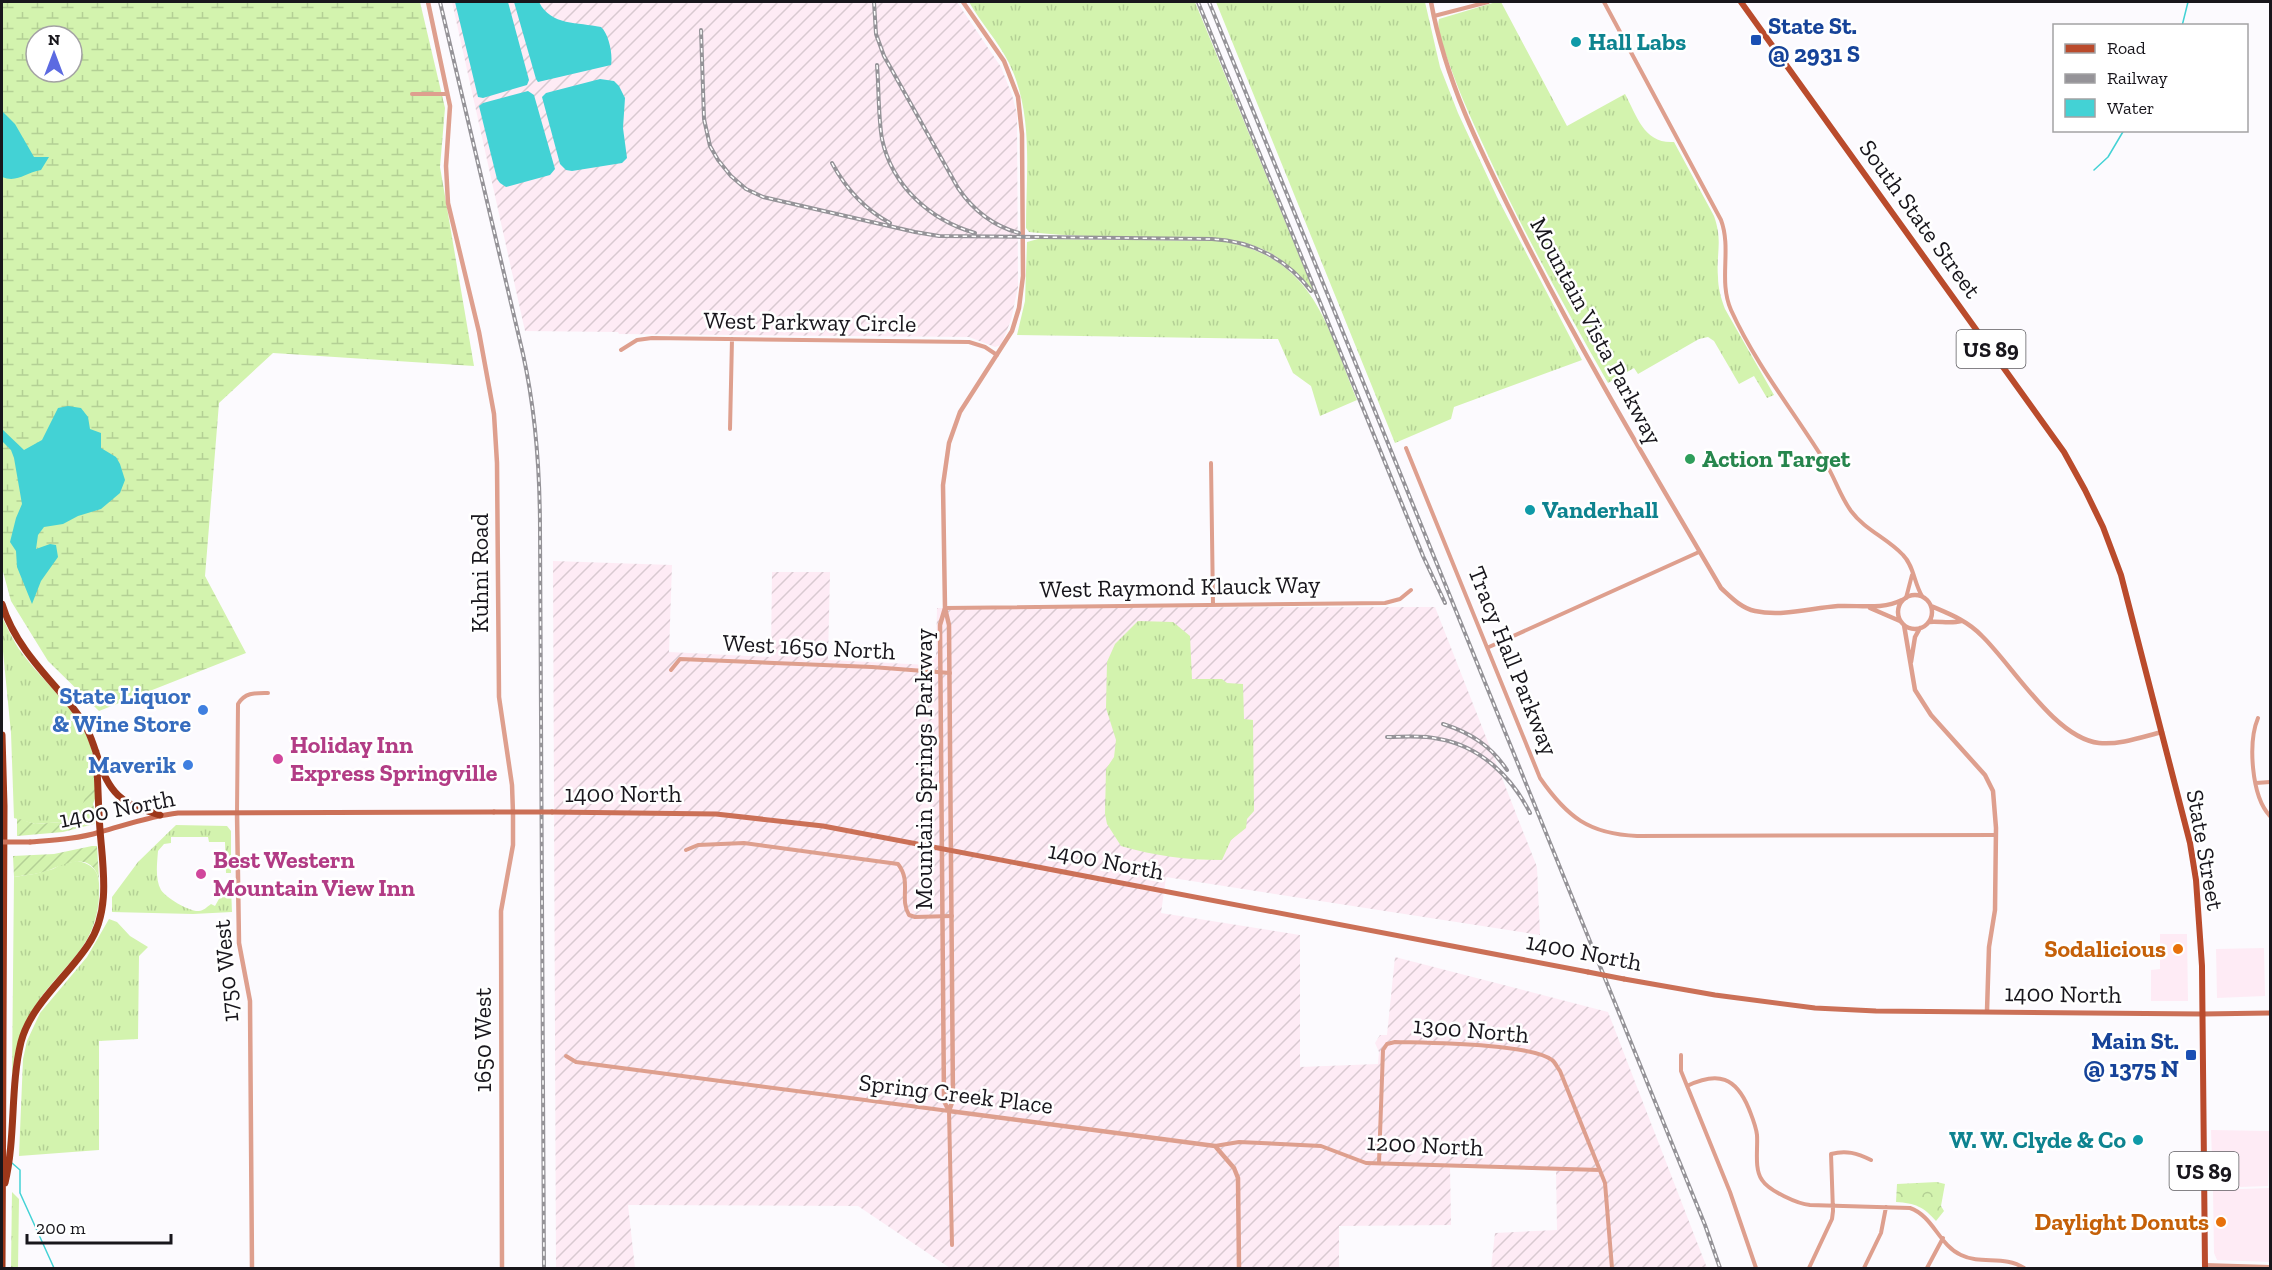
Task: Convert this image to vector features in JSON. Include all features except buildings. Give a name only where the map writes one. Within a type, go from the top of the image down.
[{"type":"highway","points":[[2,604],[7,619],[29,656],[79,714],[90,734],[108,782],[115,793],[128,802],[160,815]]},
{"type":"highway","points":[[2,735],[4,806],[2,1269]]},
{"type":"highway","points":[[2,1197],[11,1160],[18,1059],[22,1041],[36,1010],[89,944],[98,929],[103,903],[104,879],[96,752]]},
{"type":"main road","name":"South State Street","points":[[1741,2],[2064,453],[2103,527],[2121,575],[2152,694]]},
{"type":"main road","name":"State Street","points":[[2152,694],[2186,824],[2196,880],[2200,920],[2202,1014]]},
{"type":"main road","name":"1400 North","points":[[2,842],[68,839],[160,815],[237,812],[666,812],[757,817],[823,826],[942,848],[1715,996],[1815,1008],[1876,1011],[2271,1013]]},
{"type":"main road","name":"US 89","points":[[2202,1014],[2205,1267]]},
{"type":"street","name":"Kuhni Road","points":[[428,2],[448,94],[450,114],[446,166],[448,203],[479,332],[494,414],[497,463],[499,697],[512,785],[513,813]]},
{"type":"street","points":[[945,608],[943,485],[947,451],[960,412],[1008,337],[1019,308],[1023,276],[1021,117],[1018,97],[1007,68],[995,47],[963,2]]},
{"type":"street","name":"Mountain Vista Parkway","points":[[1431,2],[1440,49],[1459,104],[1533,257],[1622,420],[1721,588],[1737,602],[1753,611],[1772,613],[1841,606],[1870,608],[1895,604],[1904,599]]},
{"type":"street","points":[[1434,16],[1488,2]]},
{"type":"street","points":[[1604,2],[1722,220],[1726,238],[1725,292],[1732,312],[1779,395],[1825,462],[1852,512],[1862,523],[1903,555],[1922,596],[1931,606],[1968,623],[1982,635],[2050,714],[2076,736],[2097,743],[2115,743],[2162,732]]},
{"type":"street","points":[[412,94],[448,94]]},
{"type":"street","points":[[730,429],[732,339]]},
{"type":"street","name":"West Parkway Circle","points":[[621,350],[637,340],[969,342],[985,347],[997,355]]},
{"type":"street","name":"Tracy Hall Parkway","points":[[1407,448],[1540,778],[1556,801],[1589,826],[1611,834],[1637,836],[1996,835]]},
{"type":"street","points":[[1211,462],[1213,605]]},
{"type":"street","points":[[1489,647],[1699,552]]},
{"type":"street","points":[[1912,574],[1898,611],[1903,623],[1915,690],[1928,711],[1985,775],[1995,801],[1995,910],[1988,962],[1987,1011]]},
{"type":"street","name":"West Raymond Klauck Way","points":[[945,608],[1385,603],[1400,599],[1411,590]]},
{"type":"street","points":[[1904,599],[1912,595],[1922,596]]},
{"type":"street","points":[[1929,622],[1932,617],[1931,606]]},
{"type":"street","name":"Mountain Springs Parkway","points":[[945,608],[940,625],[942,916],[944,1101],[949,1111]]},
{"type":"street","name":"Mountain Springs Parkway","points":[[945,608],[949,621],[950,673],[953,1100],[949,1111],[952,1245]]},
{"type":"street","name":"Mountain Vista Parkway","points":[[1870,608],[1903,623]]},
{"type":"street","points":[[1911,662],[1915,637],[1920,628],[1929,622],[1961,621]]},
{"type":"street","points":[[1903,623],[1915,629],[1920,628]]},
{"type":"street","name":"West 1650 North","points":[[671,670],[680,659],[853,666],[950,673]]},
{"type":"street","name":"1750 West","points":[[252,1269],[250,1001],[239,944],[238,704],[241,699],[252,693],[268,693]]},
{"type":"street","points":[[2258,718],[2253,730],[2253,766],[2262,807],[2270,816]]},
{"type":"street","points":[[2256,783],[2271,782]]},
{"type":"street","name":"1650 West","points":[[502,1269],[501,911],[513,845],[513,813]]},
{"type":"street","points":[[686,850],[698,845],[744,843],[898,864],[905,873],[905,908],[909,915],[952,916]]},
{"type":"street","name":"1300 North","points":[[1379,1163],[1383,1050],[1387,1044],[1395,1042],[1483,1046],[1515,1050],[1551,1059],[1560,1071],[1600,1170]]},
{"type":"street","points":[[1681,1054],[1681,1071],[1730,1192],[1756,1269]]},
{"type":"street","name":"Spring Creek Place","points":[[566,1056],[576,1062],[1215,1146]]},
{"type":"street","points":[[1687,1086],[1705,1080],[1727,1080],[1733,1083],[1743,1095],[1754,1123],[1758,1170],[1762,1182],[1795,1202],[1810,1205],[1910,1208],[1920,1213],[1960,1255],[1975,1259],[2014,1261],[2024,1269]]},
{"type":"street","name":"1200 North","points":[[1215,1146],[1239,1142],[1321,1146],[1366,1163],[1600,1170]]},
{"type":"street","points":[[1215,1146],[1231,1164],[1238,1178],[1239,1269]]},
{"type":"street","points":[[1809,1269],[1832,1219],[1831,1154],[1856,1153],[1871,1160]]},
{"type":"street","points":[[1600,1170],[1605,1183],[1612,1269]]},
{"type":"street","points":[[1864,1269],[1881,1233],[1886,1207]]},
{"type":"street","points":[[1927,1269],[1942,1238]]},
{"type":"street","points":[[2205,1267],[2271,1267]]},
{"type":"shaded area","points":[[452,2],[957,2],[1001,67],[1017,114],[1018,287],[1011,320],[1001,345],[995,347],[969,337],[525,331]]},
{"type":"shaded area","points":[[553,561],[672,565],[669,652],[771,657],[772,572],[830,572],[828,660],[929,665],[936,656],[937,608],[1435,607],[1537,867],[1540,935],[1166,877],[1161,913],[1300,935],[1300,1067],[1378,1064],[1379,1052],[1375,1043],[1380,1035],[1387,1035],[1395,957],[1608,1012],[1707,1268],[1491,1268],[1495,1233],[1557,1230],[1556,1169],[1450,1166],[1451,1225],[1339,1226],[1339,1268],[950,1268],[858,1206],[628,1205],[635,1268],[556,1268]]},
{"type":"shaded area","points":[[2160,934],[2187,934],[2188,1001],[2151,1001],[2151,970],[2160,969]]},
{"type":"shaded area","points":[[2264,948],[2265,996],[2217,998],[2216,949]]},
{"type":"shaded area","points":[[2211,1130],[2270,1131],[2268,1186],[2213,1188]]},
{"type":"shaded area","points":[[2270,1188],[2270,1262],[2217,1260],[2214,1253],[2213,1190]]},
{"type":"green space","points":[[2,2],[420,2],[445,108],[440,167],[474,366],[273,353],[219,403],[205,576],[246,653],[99,711],[48,661],[11,601],[2,568]]},
{"type":"green space","points":[[969,2],[1195,2],[1314,292],[1277,257],[1263,249],[1232,240],[1029,232],[1026,228],[1027,144],[1017,82],[1000,47]]},
{"type":"green space","points":[[1216,2],[1425,2],[1440,67],[1458,113],[1497,197],[1582,360],[1454,407],[1451,419],[1395,443]]},
{"type":"green space","points":[[1501,2],[1567,126],[1625,94],[1648,133],[1655,138],[1674,142],[1717,225],[1719,285],[1725,309],[1774,395],[1767,398],[1754,376],[1739,384],[1714,341],[1708,337],[1699,339],[1638,374],[1634,368],[1608,383],[1505,192],[1464,102],[1441,41],[1439,19]]},
{"type":"green space","points":[[1038,239],[1221,241],[1252,249],[1277,262],[1297,278],[1312,298],[1336,345],[1357,400],[1320,416],[1311,386],[1293,373],[1278,339],[1017,335],[1025,301],[1027,242]]},
{"type":"green space","points":[[2,617],[21,652],[71,710],[89,740],[94,774],[76,821],[35,824],[14,818],[11,733],[2,641]]},
{"type":"green space","points":[[1138,621],[1173,622],[1190,636],[1192,679],[1222,679],[1227,683],[1243,684],[1244,719],[1253,720],[1254,811],[1247,819],[1246,828],[1231,840],[1222,860],[1171,857],[1121,846],[1107,824],[1105,814],[1106,769],[1114,757],[1116,740],[1106,708],[1107,662],[1115,644]]},
{"type":"green space","points":[[94,775],[96,796],[93,804],[97,819],[94,824],[63,832],[17,836],[17,818],[35,824],[76,821]]},
{"type":"green space","points":[[176,825],[227,826],[231,831],[231,873],[226,873],[225,842],[209,842],[208,837],[171,837],[171,843],[164,844],[158,851],[157,876],[161,890],[178,904],[199,911],[211,904],[215,906],[225,888],[231,887],[232,912],[193,914],[112,912],[112,897],[138,862]]},
{"type":"green space","points":[[97,846],[99,879],[91,865],[79,862],[14,877],[13,856],[54,854]]},
{"type":"green space","points":[[77,861],[93,868],[99,879],[98,907],[93,926],[86,942],[41,998],[26,1022],[12,1076],[14,877],[34,874]]},
{"type":"green space","points":[[109,919],[117,922],[130,936],[148,947],[139,956],[138,1039],[99,1041],[99,1150],[19,1156],[23,1059],[27,1041],[40,1013],[87,957]]},
{"type":"green space","points":[[1937,1182],[1945,1184],[1941,1206],[1944,1211],[1936,1221],[1919,1207],[1896,1202],[1897,1184]]},
{"type":"green space","points":[[12,1192],[19,1199],[18,1268],[11,1268]]},
{"type":"water","points":[[455,2],[508,2],[529,80],[527,85],[483,98],[478,97]]},
{"type":"water","points":[[514,2],[539,2],[544,10],[558,19],[601,27],[610,45],[611,65],[538,82]]},
{"type":"water","points":[[600,79],[614,81],[625,98],[623,128],[627,158],[622,163],[566,170],[560,164],[542,97],[546,93]]},
{"type":"water","points":[[528,91],[534,95],[555,169],[550,175],[506,187],[497,179],[479,106]]},
{"type":"water","points":[[2,111],[15,124],[34,157],[49,157],[41,170],[12,179],[2,177]]},
{"type":"water","points":[[68,406],[81,408],[88,417],[90,429],[101,433],[101,448],[116,457],[125,480],[120,493],[101,509],[78,516],[63,524],[44,527],[38,535],[36,549],[50,544],[56,545],[58,557],[41,581],[32,604],[17,567],[16,551],[10,542],[22,504],[14,458],[11,450],[2,441],[2,429],[24,450],[42,440],[58,408]]},
{"type":"waterway","points":[[2182,24],[2188,2]]},
{"type":"waterway","points":[[2094,170],[2108,157],[2123,132]]},
{"type":"waterway","points":[[12,1163],[20,1170],[20,1193],[54,1268]]},
{"type":"railway","points":[[440,2],[523,354],[531,398],[538,464],[544,1268]]},
{"type":"railway","points":[[874,2],[876,34],[884,56],[958,188],[984,216],[1019,233]]},
{"type":"railway","points":[[1198,2],[1423,556],[1445,603]]},
{"type":"railway","points":[[1209,2],[1705,1225],[1720,1268]]},
{"type":"railway","points":[[701,30],[704,119],[710,146],[731,176],[746,189],[763,197],[939,236],[1227,240],[1255,248],[1280,261],[1311,291]]},
{"type":"railway","points":[[877,65],[882,139],[894,172],[915,199],[928,210],[958,227],[975,233]]},
{"type":"railway","points":[[832,163],[856,198],[890,223]]},
{"type":"railway","points":[[1443,724],[1480,741],[1507,770]]},
{"type":"railway","points":[[1387,737],[1433,738],[1468,748],[1493,765],[1504,776],[1514,787],[1530,813]]},
{"type":"place","name":"State St. @ 2931 S","points":[[1756,40]]},
{"type":"place","name":"Hall Labs","points":[[1576,42]]},
{"type":"place","name":"Action Target","points":[[1690,459]]},
{"type":"place","name":"Vanderhall","points":[[1530,510]]},
{"type":"place","name":"State Liquor & Wine Store","points":[[203,710]]},
{"type":"place","name":"Holiday Inn Express Springville","points":[[278,759]]},
{"type":"place","name":"Maverik","points":[[188,765]]},
{"type":"place","name":"Best Western Mountain View Inn","points":[[201,874]]},
{"type":"place","name":"Sodalicious","points":[[2178,949]]},
{"type":"place","name":"Main St. @ 1375 N","points":[[2191,1055]]},
{"type":"place","name":"W. W. Clyde & Co","points":[[2138,1140]]},
{"type":"place","name":"Daylight Donuts","points":[[2221,1222]]}]
